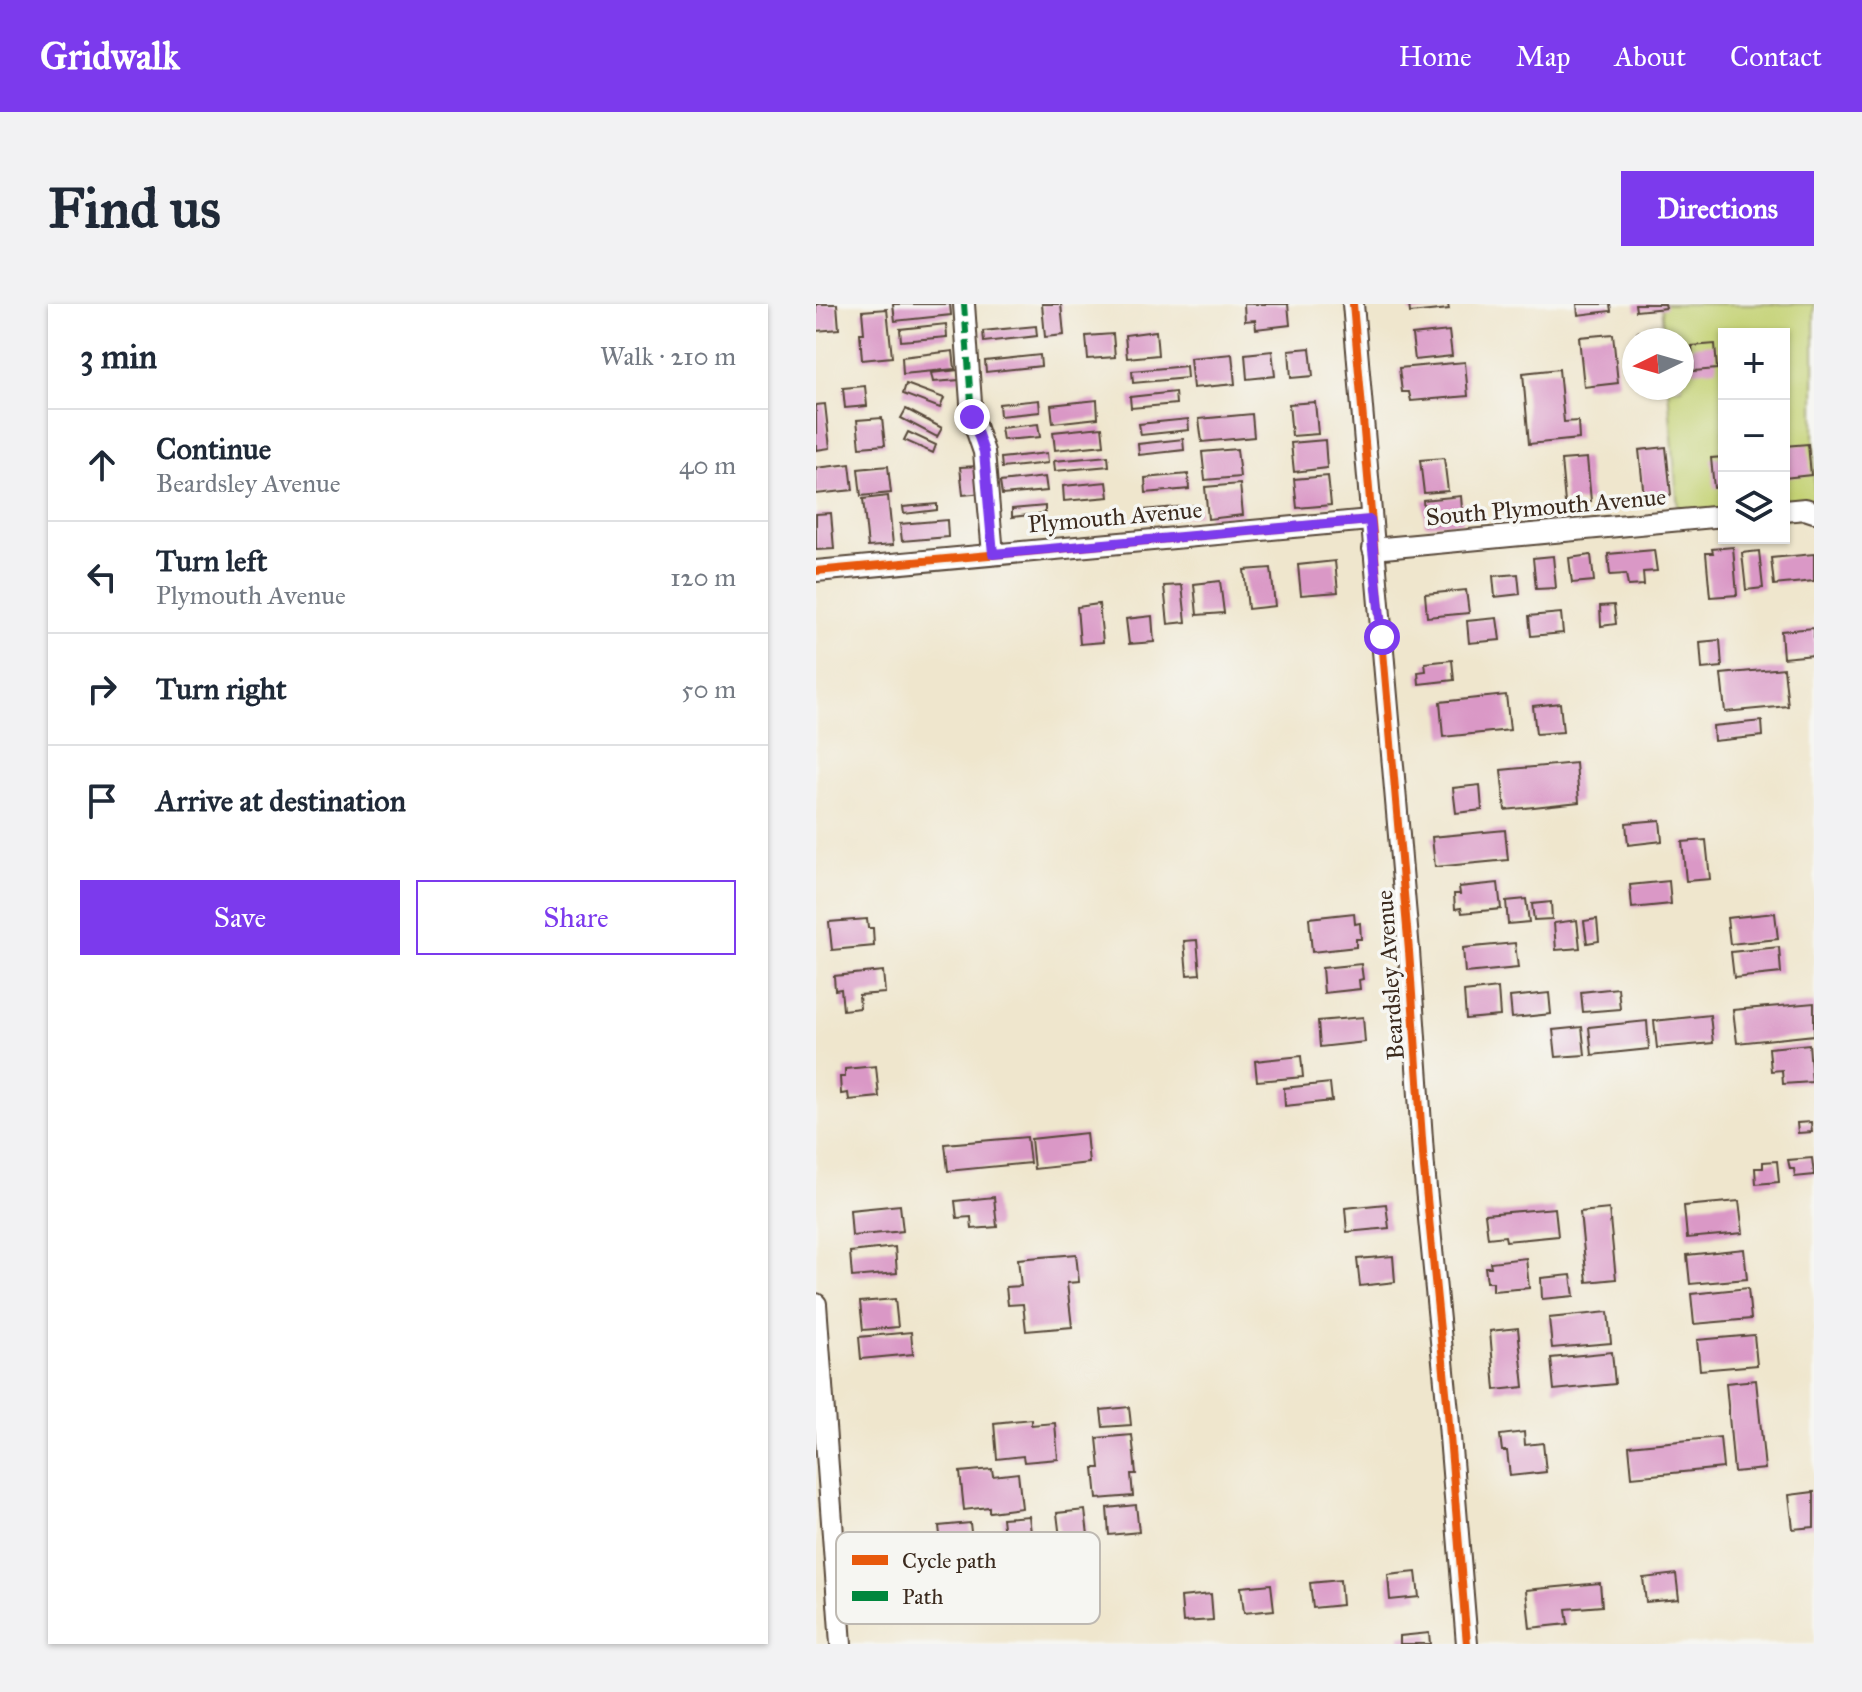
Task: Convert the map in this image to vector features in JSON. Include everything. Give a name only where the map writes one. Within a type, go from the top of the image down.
[{"type":"street","points":[[964,304],[972,417],[984,452],[993,554]]},
{"type":"street","name":"Beardsley Avenue","points":[[1353,304],[1406,911],[1424,1168],[1467,1644]]},
{"type":"street","name":"South Plymouth Avenue","points":[[1373,549],[1718,517]]},
{"type":"street","name":"Plymouth Avenue","points":[[816,571],[1370,520]]},
{"type":"street","points":[[816,1304],[836,1576]]},
{"type":"street","points":[[840,1624],[841,1644]]},
{"type":"green space","points":[[1661,304],[1814,304],[1814,518],[1790,519],[1790,328],[1718,328],[1718,519],[1679,522],[1669,400],[1694,400],[1694,328],[1663,328]]},
{"type":"building","points":[[816,304],[837,304],[839,329],[816,331]]},
{"type":"building","points":[[893,304],[950,304],[951,315],[895,321]]},
{"type":"building","points":[[1042,304],[1061,304],[1064,335],[1045,337]]},
{"type":"building","points":[[1244,304],[1288,304],[1290,325],[1256,329],[1255,320],[1245,321]]},
{"type":"building","points":[[1409,304],[1448,304],[1449,309],[1410,313]]},
{"type":"building","points":[[1577,304],[1610,304],[1611,311],[1578,315]]},
{"type":"building","points":[[1635,304],[1665,304],[1666,308],[1636,311]]},
{"type":"building","points":[[887,309],[892,357],[862,360],[862,311]]},
{"type":"building","points":[[946,324],[947,337],[901,341],[900,329]]},
{"type":"building","points":[[1036,326],[1037,336],[984,342],[983,331]]},
{"type":"building","points":[[1156,331],[1158,355],[1127,358],[1125,335]]},
{"type":"building","points":[[1449,331],[1452,356],[1415,360],[1412,335]]},
{"type":"building","points":[[1113,334],[1115,357],[1088,359],[1086,336]]},
{"type":"building","points":[[1613,334],[1618,383],[1584,387],[1579,337]]},
{"type":"building","points":[[1715,344],[1717,369],[1694,371],[1694,346]]},
{"type":"building","points":[[1310,348],[1313,376],[1291,378],[1289,350]]},
{"type":"building","points":[[953,351],[955,369],[903,374],[902,357]]},
{"type":"building","points":[[1272,351],[1275,376],[1247,379],[1245,354]]},
{"type":"building","points":[[1232,354],[1235,384],[1193,388],[1190,358]]},
{"type":"building","points":[[1040,355],[1041,366],[986,372],[985,361]]},
{"type":"building","points":[[1465,362],[1468,396],[1411,401],[1409,392],[1402,392],[1399,368]]},
{"type":"building","points":[[1186,366],[1187,378],[1133,383],[1132,371]]},
{"type":"building","points":[[1559,369],[1564,422],[1578,421],[1579,439],[1529,444],[1523,373]]},
{"type":"building","points":[[959,370],[960,380],[933,382],[931,373]]},
{"type":"building","points":[[906,384],[944,398],[940,408],[903,394]]},
{"type":"building","points":[[865,386],[867,406],[845,408],[843,388]]},
{"type":"building","points":[[1175,392],[1176,404],[1131,408],[1130,397]]},
{"type":"building","points":[[1039,400],[1040,412],[1000,416],[999,404]]},
{"type":"building","points":[[1097,400],[1098,418],[1053,423],[1051,405]]},
{"type":"building","points":[[1315,402],[1318,434],[1292,436],[1289,404]]},
{"type":"building","points":[[825,404],[830,448],[816,450],[816,405]]},
{"type":"building","points":[[906,409],[942,428],[937,437],[901,418]]},
{"type":"building","points":[[1252,414],[1254,437],[1202,442],[1199,419]]},
{"type":"building","points":[[882,418],[885,445],[860,447],[857,420]]},
{"type":"building","points":[[1188,419],[1189,430],[1141,435],[1139,424]]},
{"type":"building","points":[[1038,424],[1040,437],[1003,440],[1001,428]]},
{"type":"building","points":[[1102,427],[1104,445],[1055,450],[1053,432]]},
{"type":"building","points":[[908,432],[936,445],[933,453],[904,440]]},
{"type":"building","points":[[1183,439],[1184,450],[1139,455],[1138,444]]},
{"type":"building","points":[[1325,440],[1327,468],[1294,472],[1291,443]]},
{"type":"building","points":[[1808,444],[1811,475],[1790,477],[1790,446]]},
{"type":"building","points":[[1666,447],[1671,495],[1644,497],[1639,450]]},
{"type":"building","points":[[1237,449],[1240,477],[1205,480],[1202,452]]},
{"type":"building","points":[[1047,453],[1048,463],[1002,468],[1001,458]]},
{"type":"building","points":[[1108,456],[1109,466],[1055,471],[1054,461]]},
{"type":"building","points":[[1718,457],[1718,488],[1714,488],[1711,458]]},
{"type":"building","points":[[1444,458],[1448,491],[1424,493],[1420,460]]},
{"type":"building","points":[[1587,458],[1591,501],[1565,503],[1561,460]]},
{"type":"building","points":[[850,464],[853,490],[816,494],[816,468]]},
{"type":"building","points":[[888,466],[891,493],[861,496],[858,469]]},
{"type":"building","points":[[980,466],[983,493],[963,495],[960,467]]},
{"type":"building","points":[[1188,474],[1189,489],[1146,493],[1145,478]]},
{"type":"building","points":[[1328,476],[1331,505],[1297,508],[1294,479]]},
{"type":"building","points":[[1045,477],[1047,491],[1002,495],[1000,482]]},
{"type":"building","points":[[1107,482],[1109,497],[1064,501],[1063,486]]},
{"type":"building","points":[[1240,484],[1243,515],[1208,519],[1205,487]]},
{"type":"building","points":[[888,496],[893,545],[868,547],[863,499]]},
{"type":"building","points":[[1461,496],[1463,522],[1425,525],[1423,500]]},
{"type":"building","points":[[937,504],[937,510],[904,514],[903,507]]},
{"type":"building","points":[[1198,505],[1199,515],[1145,520],[1144,510]]},
{"type":"building","points":[[1045,506],[1045,513],[1012,517],[1012,509]]},
{"type":"building","points":[[831,513],[834,549],[816,550],[816,514]]},
{"type":"building","points":[[947,520],[948,537],[902,541],[900,524]]},
{"type":"building","points":[[1733,547],[1737,595],[1710,597],[1706,553],[1713,553],[1712,549]]},
{"type":"building","points":[[1654,550],[1657,571],[1643,572],[1644,585],[1628,586],[1626,574],[1610,575],[1608,554]]},
{"type":"building","points":[[1759,551],[1763,588],[1746,590],[1742,553]]},
{"type":"building","points":[[1814,554],[1814,581],[1774,585],[1771,558]]},
{"type":"building","points":[[1591,555],[1594,581],[1572,583],[1569,558]]},
{"type":"building","points":[[1553,556],[1556,588],[1536,589],[1533,558]]},
{"type":"building","points":[[1335,561],[1338,592],[1301,595],[1298,565]]},
{"type":"building","points":[[1271,568],[1275,606],[1248,609],[1244,570]]},
{"type":"building","points":[[1518,574],[1520,594],[1495,597],[1493,576]]},
{"type":"building","points":[[1220,581],[1224,613],[1197,615],[1194,584]]},
{"type":"building","points":[[1182,585],[1186,622],[1168,624],[1164,586]]},
{"type":"building","points":[[1466,590],[1469,613],[1427,617],[1425,594]]},
{"type":"building","points":[[1099,604],[1103,642],[1080,644],[1077,607]]},
{"type":"building","points":[[1614,605],[1616,624],[1601,626],[1600,606]]},
{"type":"building","points":[[1561,613],[1563,633],[1531,636],[1529,616]]},
{"type":"building","points":[[1152,616],[1154,642],[1129,644],[1126,619]]},
{"type":"building","points":[[1497,618],[1500,640],[1469,643],[1467,621]]},
{"type":"building","points":[[1814,628],[1814,655],[1783,658],[1781,631]]},
{"type":"building","points":[[1720,640],[1722,667],[1702,669],[1700,642]]},
{"type":"building","points":[[1452,660],[1454,680],[1419,684],[1418,672],[1426,671],[1425,663]]},
{"type":"building","points":[[1784,668],[1788,706],[1725,712],[1721,674]]},
{"type":"building","points":[[1506,695],[1510,730],[1443,737],[1440,702]]},
{"type":"building","points":[[1560,703],[1563,732],[1536,734],[1533,706]]},
{"type":"building","points":[[1762,721],[1763,736],[1714,741],[1713,726]]},
{"type":"building","points":[[1576,763],[1579,802],[1505,810],[1501,770]]},
{"type":"building","points":[[1480,785],[1482,810],[1456,813],[1453,788]]},
{"type":"building","points":[[1660,820],[1662,841],[1628,845],[1626,823]]},
{"type":"building","points":[[1505,830],[1508,860],[1435,867],[1432,837]]},
{"type":"building","points":[[1706,840],[1710,879],[1686,881],[1682,842]]},
{"type":"building","points":[[1669,881],[1671,904],[1632,908],[1630,885]]},
{"type":"building","points":[[1498,883],[1501,909],[1462,913],[1461,908],[1455,909],[1454,894],[1460,894],[1459,887]]},
{"type":"building","points":[[1526,899],[1529,922],[1508,924],[1506,901]]},
{"type":"building","points":[[1551,902],[1552,919],[1534,920],[1532,904]]},
{"type":"building","points":[[1354,913],[1355,924],[1360,923],[1361,939],[1356,939],[1356,947],[1312,952],[1309,918]]},
{"type":"building","points":[[1775,913],[1778,939],[1730,944],[1727,918]]},
{"type":"building","points":[[867,919],[868,928],[873,928],[874,946],[832,950],[829,922]]},
{"type":"building","points":[[1597,919],[1599,941],[1587,943],[1584,921]]},
{"type":"building","points":[[1577,920],[1580,948],[1556,950],[1554,923]]},
{"type":"building","points":[[1197,940],[1200,974],[1187,975],[1184,941]]},
{"type":"building","points":[[1515,943],[1518,968],[1465,973],[1463,948]]},
{"type":"building","points":[[1779,947],[1781,973],[1734,978],[1731,952]]},
{"type":"building","points":[[1361,964],[1363,979],[1359,980],[1360,989],[1324,993],[1322,968]]},
{"type":"building","points":[[883,971],[885,993],[859,995],[860,1008],[843,1010],[841,989],[835,990],[834,976]]},
{"type":"building","points":[[1498,988],[1500,1016],[1466,1019],[1464,992]]},
{"type":"building","points":[[1618,988],[1620,1009],[1583,1012],[1581,992]]},
{"type":"building","points":[[1549,993],[1551,1014],[1512,1018],[1510,997]]},
{"type":"building","points":[[1814,1003],[1814,1035],[1737,1043],[1733,1010]]},
{"type":"building","points":[[1710,1015],[1713,1043],[1657,1048],[1654,1021]]},
{"type":"building","points":[[1363,1017],[1365,1042],[1320,1047],[1318,1021]]},
{"type":"building","points":[[1647,1021],[1649,1049],[1592,1055],[1589,1027]]},
{"type":"building","points":[[1582,1027],[1585,1055],[1556,1057],[1553,1030]]},
{"type":"building","points":[[1809,1044],[1812,1082],[1783,1084],[1782,1070],[1771,1071],[1769,1048]]},
{"type":"building","points":[[1301,1056],[1303,1077],[1257,1081],[1255,1061]]},
{"type":"building","points":[[876,1066],[879,1097],[849,1100],[848,1093],[841,1094],[840,1077],[845,1077],[845,1069]]},
{"type":"building","points":[[1330,1083],[1332,1101],[1285,1106],[1284,1088]]},
{"type":"building","points":[[1811,1122],[1812,1132],[1798,1133],[1797,1123]]},
{"type":"building","points":[[1086,1133],[1089,1163],[1034,1169],[1031,1139]]},
{"type":"building","points":[[1027,1137],[1030,1163],[948,1171],[945,1144]]},
{"type":"building","points":[[1812,1158],[1814,1175],[1795,1177],[1788,1160]]},
{"type":"building","points":[[1777,1161],[1779,1182],[1756,1184],[1755,1168],[1763,1168],[1763,1162]]},
{"type":"building","points":[[994,1197],[997,1227],[972,1229],[971,1217],[957,1218],[955,1201]]},
{"type":"building","points":[[1739,1201],[1743,1233],[1687,1238],[1684,1206]]},
{"type":"building","points":[[1386,1204],[1389,1228],[1347,1232],[1345,1208]]},
{"type":"building","points":[[900,1205],[903,1231],[852,1236],[850,1210]]},
{"type":"building","points":[[1555,1208],[1558,1236],[1506,1241],[1505,1236],[1488,1238],[1485,1214]]},
{"type":"building","points":[[1609,1209],[1616,1279],[1587,1282],[1580,1212]]},
{"type":"building","points":[[895,1247],[897,1273],[852,1277],[850,1252]]},
{"type":"building","points":[[1744,1249],[1747,1279],[1690,1284],[1687,1255]]},
{"type":"building","points":[[1076,1254],[1079,1282],[1067,1283],[1072,1327],[1026,1331],[1023,1304],[1008,1305],[1006,1287],[1021,1286],[1018,1259]]},
{"type":"building","points":[[1393,1256],[1395,1282],[1360,1286],[1357,1259]]},
{"type":"building","points":[[1526,1258],[1529,1288],[1493,1291],[1493,1282],[1487,1282],[1485,1267],[1491,1267],[1490,1262]]},
{"type":"building","points":[[1571,1275],[1574,1296],[1542,1299],[1541,1278]]},
{"type":"building","points":[[1748,1288],[1751,1319],[1694,1324],[1691,1294]]},
{"type":"building","points":[[895,1299],[898,1327],[863,1330],[860,1302]]},
{"type":"building","points":[[1608,1312],[1611,1343],[1552,1348],[1549,1318]]},
{"type":"building","points":[[1518,1328],[1524,1387],[1495,1390],[1490,1331]]},
{"type":"building","points":[[911,1332],[913,1354],[861,1359],[859,1337]]},
{"type":"building","points":[[1754,1335],[1757,1365],[1700,1370],[1697,1340]]},
{"type":"building","points":[[1612,1352],[1615,1384],[1554,1390],[1551,1358]]},
{"type":"building","points":[[1756,1380],[1765,1469],[1734,1472],[1726,1383]]},
{"type":"building","points":[[1129,1407],[1131,1425],[1103,1427],[1101,1410]]},
{"type":"building","points":[[1031,1419],[1031,1425],[1055,1423],[1058,1459],[1024,1462],[1023,1456],[997,1459],[994,1423]]},
{"type":"building","points":[[1524,1432],[1525,1445],[1543,1443],[1546,1472],[1510,1476],[1507,1451],[1502,1451],[1500,1435]]},
{"type":"building","points":[[1132,1435],[1136,1474],[1131,1474],[1133,1496],[1097,1499],[1094,1468],[1100,1468],[1097,1438]]},
{"type":"building","points":[[1720,1437],[1723,1468],[1632,1477],[1629,1446]]},
{"type":"building","points":[[992,1469],[993,1476],[1018,1473],[1022,1508],[989,1512],[989,1507],[964,1510],[960,1472]]},
{"type":"building","points":[[1814,1492],[1814,1527],[1793,1529],[1789,1495]]},
{"type":"building","points":[[1136,1505],[1139,1532],[1109,1535],[1107,1508]]},
{"type":"building","points":[[1085,1510],[1088,1532],[1059,1532],[1057,1513]]},
{"type":"building","points":[[1029,1516],[1031,1532],[1004,1532],[1002,1518]]},
{"type":"building","points":[[970,1523],[971,1532],[940,1532],[939,1526]]},
{"type":"building","points":[[1416,1572],[1419,1597],[1390,1600],[1388,1575]]},
{"type":"building","points":[[1676,1574],[1679,1599],[1646,1602],[1643,1578]]},
{"type":"building","points":[[1340,1580],[1342,1605],[1313,1608],[1310,1583]]},
{"type":"building","points":[[1600,1583],[1602,1606],[1566,1609],[1568,1624],[1530,1628],[1526,1590]]},
{"type":"building","points":[[1271,1584],[1274,1610],[1244,1613],[1241,1587]]},
{"type":"building","points":[[1211,1594],[1213,1620],[1183,1622],[1181,1597]]},
{"type":"building","points":[[1429,1633],[1430,1644],[1400,1644],[1400,1636]]},
{"type":"marked path","points":[[964,304],[972,417],[984,452],[993,554]]},
{"type":"cycle path","points":[[1353,304],[1409,951],[1424,1168],[1467,1644]]},
{"type":"cycle path","points":[[816,571],[1370,520]]},
{"type":"route","points":[[972,417],[984,452],[993,554],[1370,520],[1382,637]]}]
